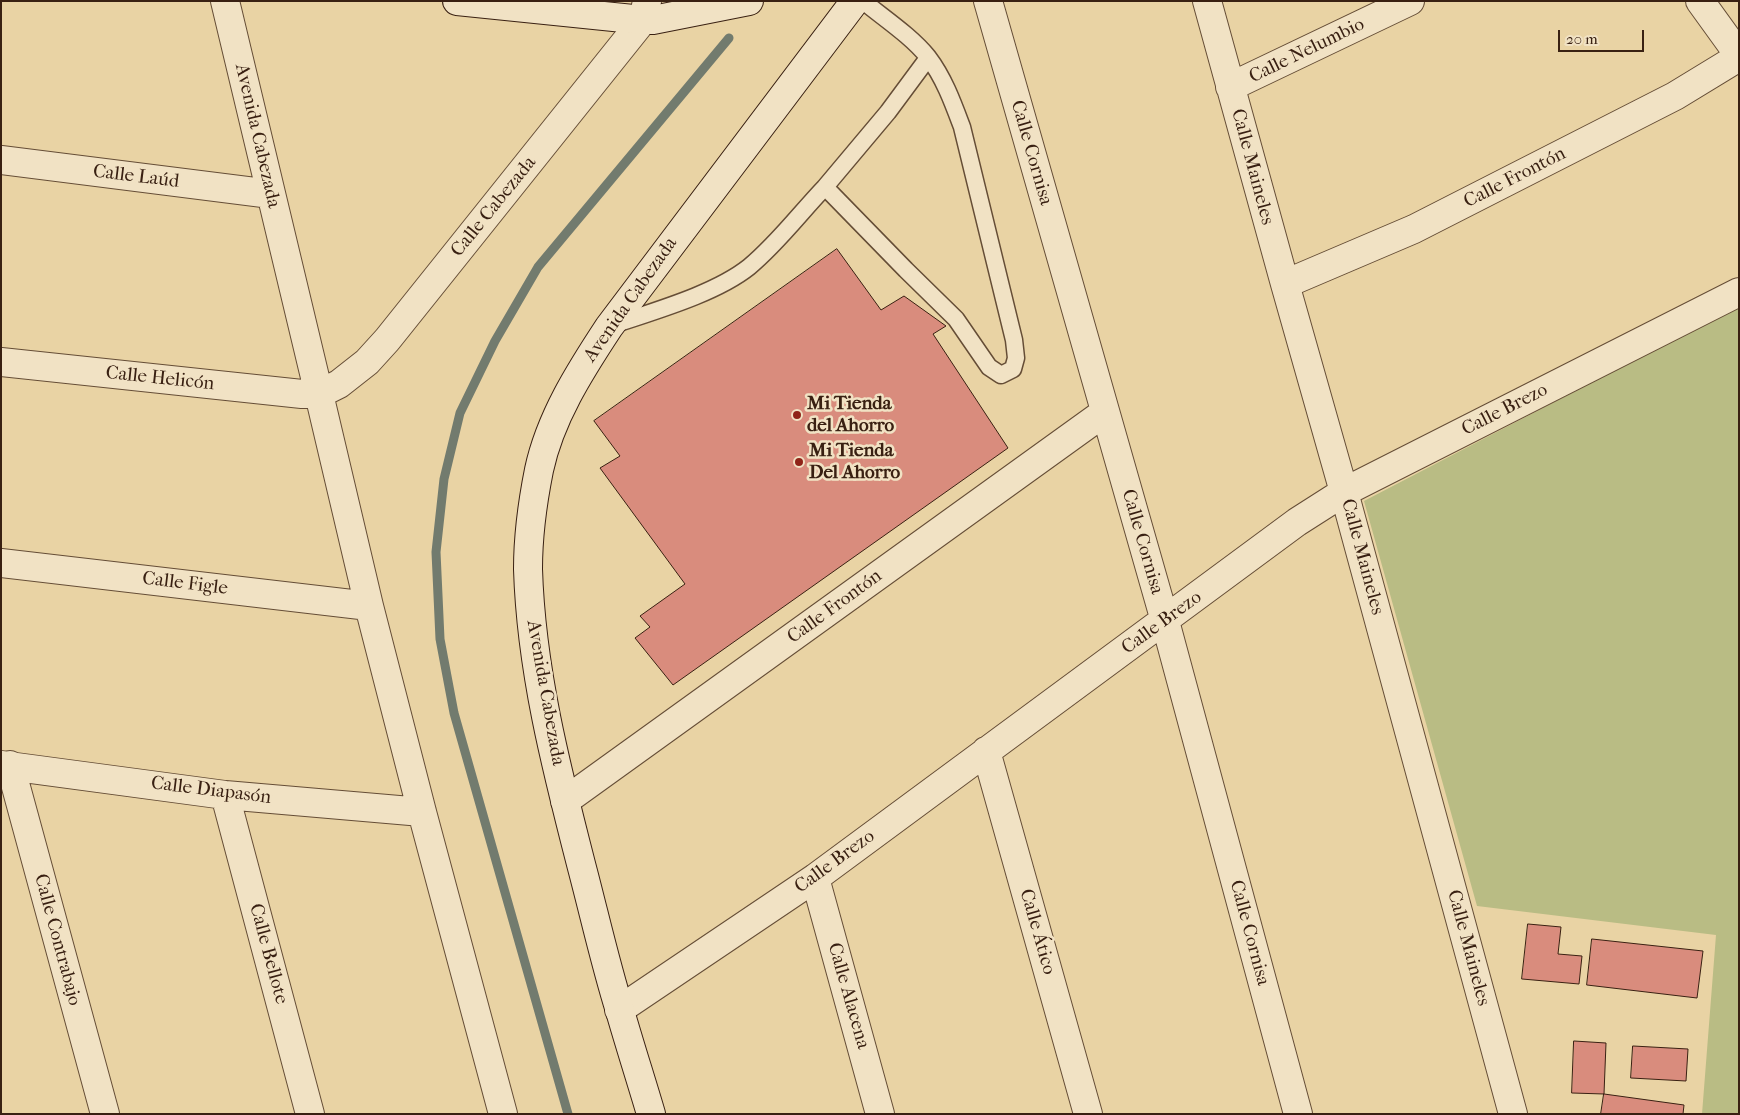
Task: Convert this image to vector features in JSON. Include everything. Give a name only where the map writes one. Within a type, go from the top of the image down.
[{"type":"street","name":"Avenida Cabezada","points":[[225,1],[369,606],[503,1114]]},
{"type":"street","points":[[457,1],[648,14],[749,1]]},
{"type":"street","name":"Avenida Cabezada","points":[[652,1114],[619,1010],[565,801],[532,638],[528,566],[532,514],[539,469],[550,434],[569,393],[608,326],[856,1]]},
{"type":"street","name":"Calle Cornisa","points":[[988,1],[1165,621],[1298,1114]]},
{"type":"street","name":"Calle Maineles","points":[[1207,1],[1344,492],[1513,1114]]},
{"type":"street","name":"Calle Nelumbio","points":[[1230,88],[1410,1]]},
{"type":"street","points":[[1700,1],[1739,56]]},
{"type":"street","name":"Calle Cabezada","points":[[320,394],[339,384],[367,362],[387,340],[648,14]]},
{"type":"street","name":"Calle Frontón","points":[[1285,284],[1414,229],[1675,96],[1739,56]]},
{"type":"street","name":"Calle Laúd","points":[[1,160],[271,194]]},
{"type":"street","name":"Calle Brezo","points":[[619,1010],[815,878],[1297,522],[1344,492],[1739,292]]},
{"type":"street","name":"Calle Helicón","points":[[1,362],[283,392],[320,394]]},
{"type":"street","name":"Calle Frontón","points":[[565,801],[1105,412]]},
{"type":"street","name":"Calle Figle","points":[[1,562],[369,606]]},
{"type":"street","name":"Calle Ático","points":[[986,751],[1088,1114]]},
{"type":"street","name":"Calle Diapasón","points":[[6,765],[225,795],[422,812]]},
{"type":"street","name":"Calle Contrabajo","points":[[6,765],[105,1114]]},
{"type":"street","name":"Calle Bellote","points":[[225,795],[310,1114]]},
{"type":"street","name":"Calle Alacena","points":[[815,878],[880,1114]]},
{"type":"lane","points":[[825,187],[956,319],[989,367],[1001,375],[1013,369],[1016,358],[1014,340],[962,127],[950,95],[940,75],[918,46],[863,1]]},
{"type":"lane","points":[[608,326],[700,294],[747,268],[779,239],[825,187],[888,112],[928,58]]},
{"type":"green space","points":[[1739,306],[1739,1114],[1702,1114],[1716,935],[1477,906],[1364,501]]},
{"type":"building","name":"Mi Tienda Del Ahorro","points":[[837,249],[881,310],[904,296],[946,326],[933,334],[1008,448],[673,685],[635,638],[650,627],[640,616],[685,584],[600,468],[620,456],[594,421]]},
{"type":"building","points":[[1528,924],[1561,927],[1558,954],[1582,956],[1579,984],[1522,979]]},
{"type":"building","points":[[1592,939],[1703,951],[1697,998],[1587,985]]},
{"type":"building","points":[[1574,1041],[1606,1043],[1604,1094],[1572,1093]]},
{"type":"building","points":[[1633,1046],[1688,1049],[1686,1081],[1631,1078]]},
{"type":"building","points":[[1604,1094],[1684,1105],[1683,1114],[1601,1114]]},
{"type":"waterway","points":[[568,1114],[454,713],[440,639],[436,552],[444,479],[460,413],[495,341],[538,267],[729,38]]},
{"type":"place","name":"Mi Tienda del Ahorro","points":[[797,415]]},
{"type":"place","name":"Mi Tienda Del Ahorro","points":[[799,462]]}]
